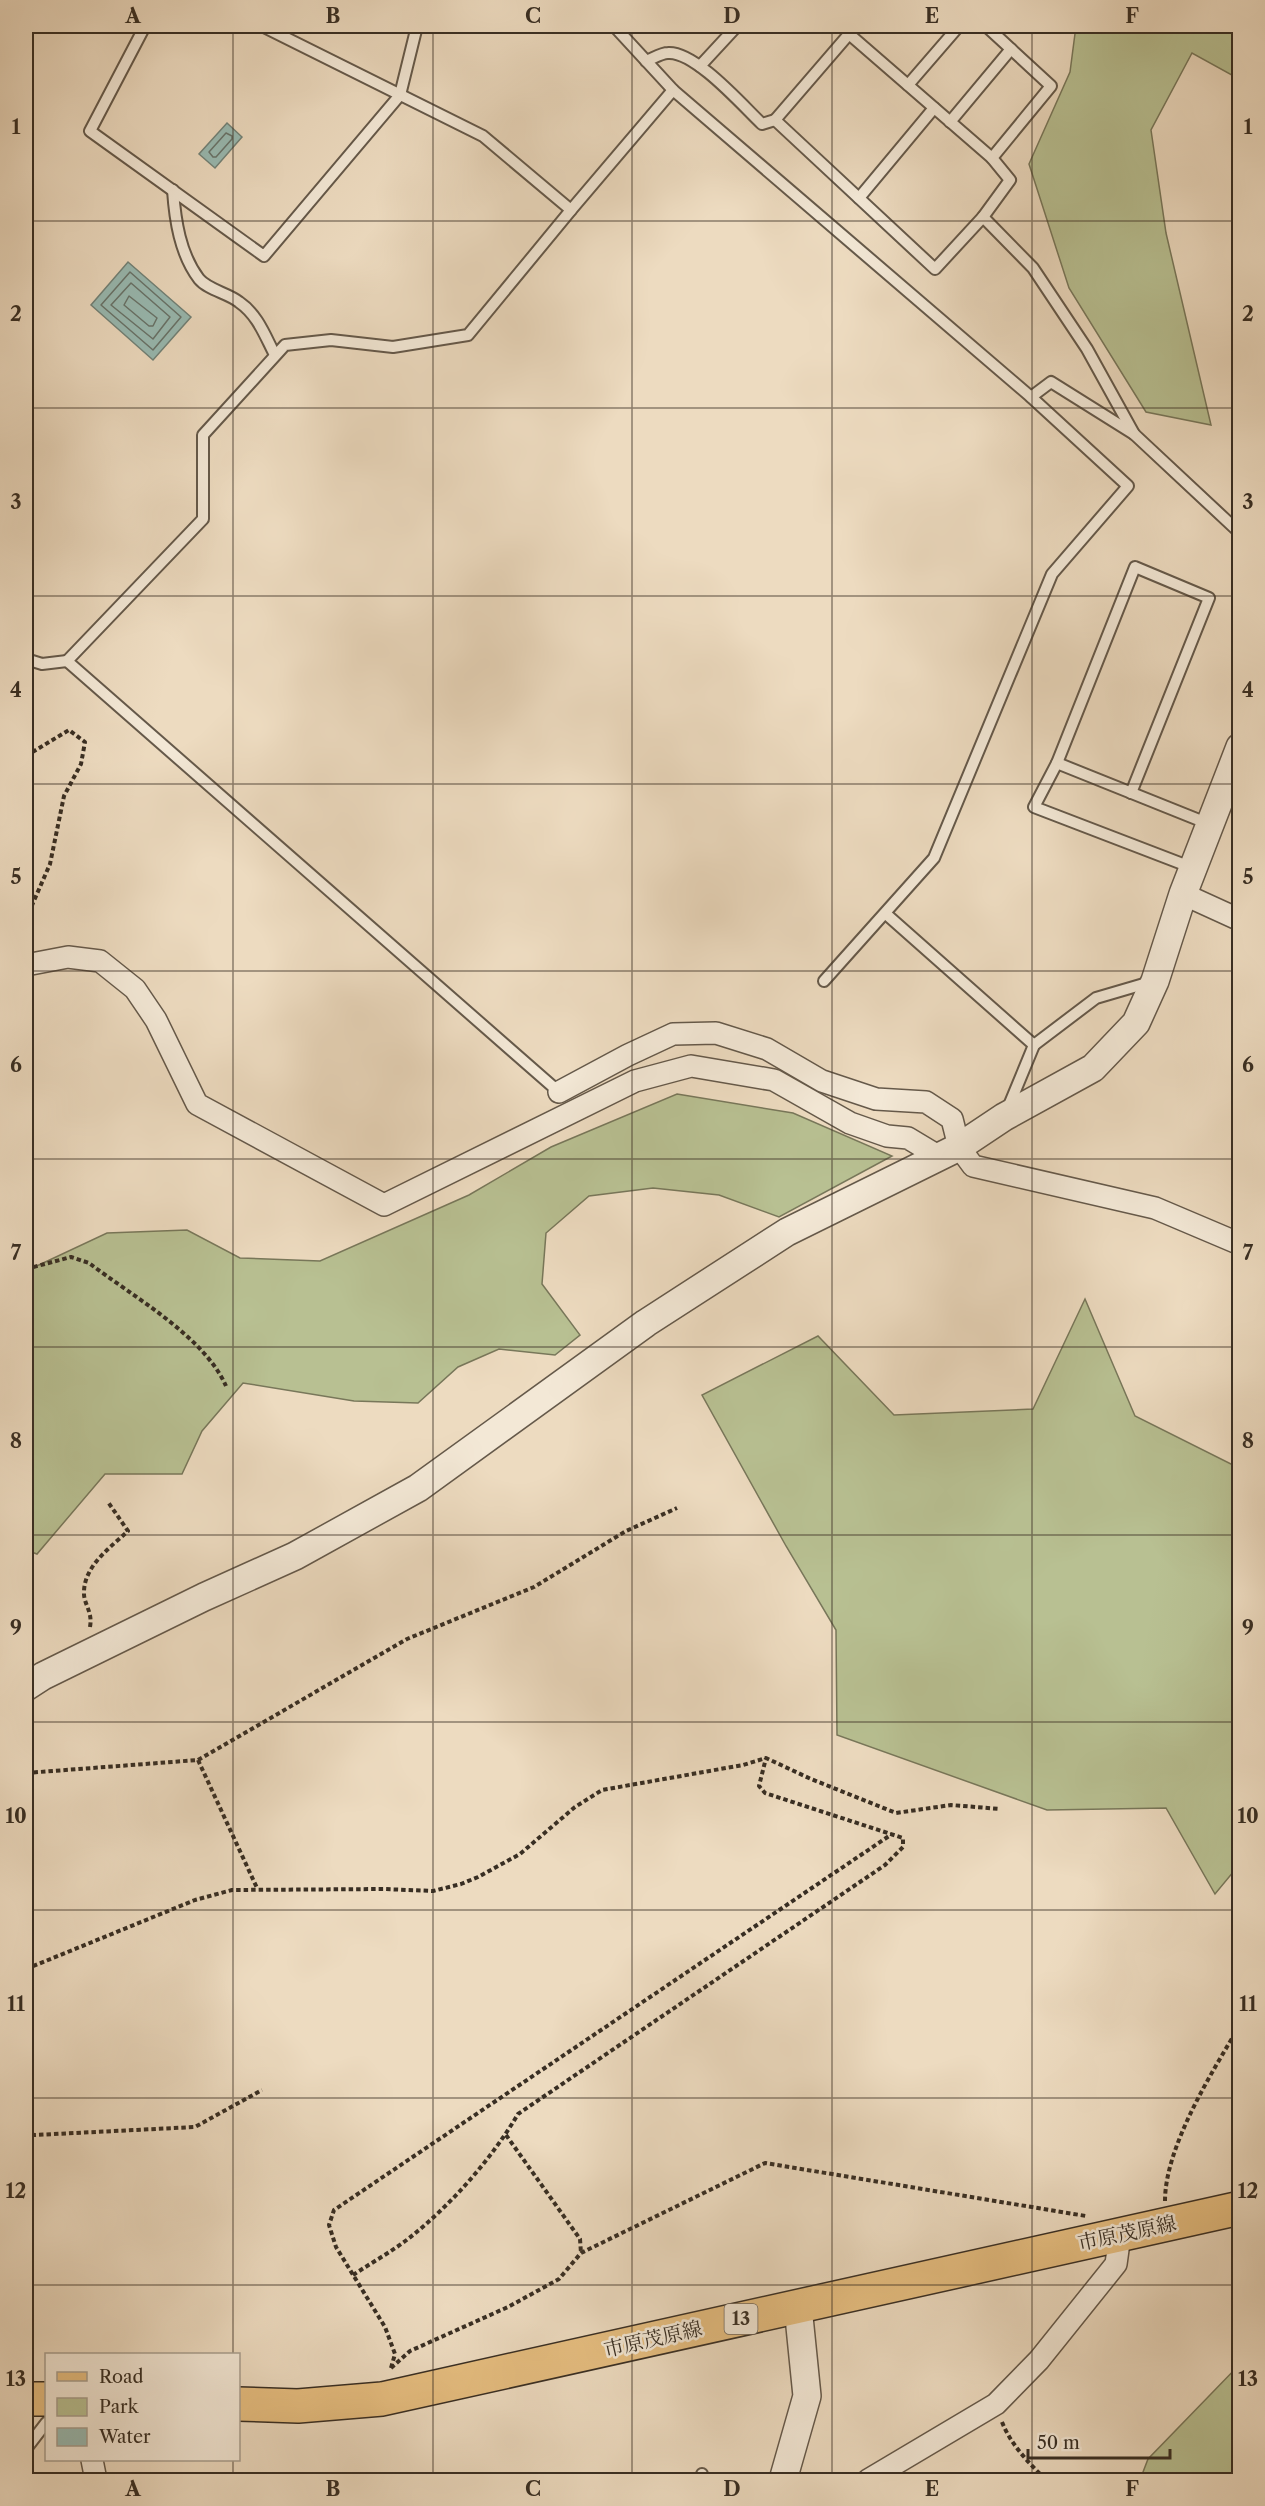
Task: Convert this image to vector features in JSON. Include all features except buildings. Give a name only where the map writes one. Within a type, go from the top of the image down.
[{"type":"main road","name":"市原茂原線","points":[[240,2404],[298,2406],[386,2384],[798,2307],[1239,2208]]},
{"type":"street","points":[[26,1687],[86,1655],[295,1556],[418,1488],[646,1323],[787,1232],[949,1151],[1004,1117],[1093,1068],[1136,1023],[1155,981],[1183,894],[1239,747]]},
{"type":"street","points":[[1183,894],[1239,920]]},
{"type":"street","points":[[26,965],[68,957],[100,961],[135,989],[156,1020],[197,1104],[384,1205],[635,1081],[691,1066],[774,1080],[850,1124],[887,1136],[908,1138],[949,1151],[973,1166],[1155,1208],[1239,1244]]},
{"type":"street","points":[[559,1092],[628,1055],[674,1034],[716,1033],[767,1049],[822,1081],[876,1099],[926,1102],[952,1119],[949,1151]]},
{"type":"street","points":[[868,2481],[996,2404],[1039,2360],[1116,2264],[1114,2236]]},
{"type":"street","points":[[783,2481],[807,2396],[798,2307]]},
{"type":"street","points":[[92,2461],[96,2481]]},
{"type":"lane","points":[[145,26],[90,131],[264,256],[400,95],[417,26]]},
{"type":"lane","points":[[262,26],[483,136],[571,210]]},
{"type":"lane","points":[[614,26],[673,90],[1031,397],[1128,486],[1052,574],[934,858],[824,981]]},
{"type":"lane","points":[[700,66],[737,26]]},
{"type":"lane","points":[[908,85],[959,26]]},
{"type":"lane","points":[[986,26],[1051,86],[992,158]]},
{"type":"lane","points":[[646,62],[668,53],[687,58],[700,66],[762,123],[775,120],[852,30],[908,85],[992,158],[1010,180],[983,218],[935,269],[775,120]]},
{"type":"lane","points":[[950,122],[1011,49]]},
{"type":"lane","points":[[26,659],[42,664],[67,661],[203,519],[203,435],[285,345],[331,340],[393,348],[468,335],[673,90]]},
{"type":"lane","points":[[859,198],[934,108]]},
{"type":"lane","points":[[173,190],[175,216],[184,253],[200,280],[239,301],[256,317],[275,355]]},
{"type":"lane","points":[[983,218],[1033,268],[1087,349],[1134,434]]},
{"type":"lane","points":[[1031,397],[1051,382],[1134,434],[1239,533]]},
{"type":"lane","points":[[1131,792],[1209,598],[1135,567],[1057,763],[1034,807],[1193,868]]},
{"type":"lane","points":[[67,661],[559,1092]]},
{"type":"lane","points":[[1057,763],[1210,824]]},
{"type":"lane","points":[[886,914],[1034,1045]]},
{"type":"lane","points":[[1004,1117],[1034,1045],[1096,998],[1139,983],[1155,981]]},
{"type":"lane","points":[[26,2449],[41,2405]]},
{"type":"path","points":[[26,756],[69,730],[85,742],[81,764],[64,795],[50,864],[26,919]]},
{"type":"path","points":[[26,1269],[71,1257],[89,1263],[194,1341],[220,1373],[226,1386]]},
{"type":"path","points":[[86,1655],[92,1616],[84,1593],[88,1573],[129,1531],[108,1502]]},
{"type":"path","points":[[26,1773],[198,1760],[407,1639],[534,1587],[626,1531],[677,1508]]},
{"type":"path","points":[[353,2275],[408,2239],[450,2199],[506,2135],[518,2114],[885,1865],[903,1847],[903,1838],[765,1793],[759,1786],[766,1758]]},
{"type":"path","points":[[26,1969],[195,1900],[232,1890],[257,1888],[433,1891],[478,1877],[520,1854],[575,1807],[602,1790],[743,1765],[766,1758],[811,1779],[897,1813],[951,1804],[1000,1809]]},
{"type":"path","points":[[198,1760],[257,1888]]},
{"type":"path","points":[[386,2384],[396,2354],[385,2326],[336,2247],[329,2224],[334,2210],[892,1834]]},
{"type":"path","points":[[1165,2225],[1165,2181],[1197,2099],[1239,2025]]},
{"type":"path","points":[[26,2129],[34,2135],[195,2127],[261,2090]]},
{"type":"path","points":[[506,2135],[580,2239],[581,2253]]},
{"type":"path","points":[[386,2384],[410,2351],[508,2307],[559,2279],[581,2253],[765,2163],[1085,2215],[1114,2236]]},
{"type":"path","points":[[996,2404],[1006,2432],[1046,2481]]},
{"type":"green space","points":[[1076,26],[1239,26],[1239,79],[1192,53],[1151,130],[1166,233],[1211,425],[1146,412],[1069,288],[1029,164],[1070,72]]},
{"type":"green space","points":[[677,1094],[793,1113],[892,1156],[779,1217],[719,1195],[653,1188],[589,1196],[546,1233],[542,1284],[580,1335],[555,1355],[499,1349],[458,1367],[418,1403],[354,1401],[243,1383],[202,1431],[182,1474],[105,1474],[37,1554],[26,1550],[26,1271],[107,1233],[187,1230],[240,1258],[320,1261],[469,1195],[551,1147]]},
{"type":"green space","points":[[1085,1299],[1135,1416],[1239,1468],[1239,1865],[1215,1894],[1166,1808],[1047,1810],[837,1735],[836,1630],[786,1546],[702,1395],[818,1336],[894,1415],[1033,1409]]},
{"type":"green space","points":[[1239,2365],[1239,2480],[1140,2480],[1148,2459]]},
{"type":"water","points":[[227,123],[242,137],[215,168],[199,154]]},
{"type":"water","points":[[128,262],[191,317],[153,360],[91,305]]}]
